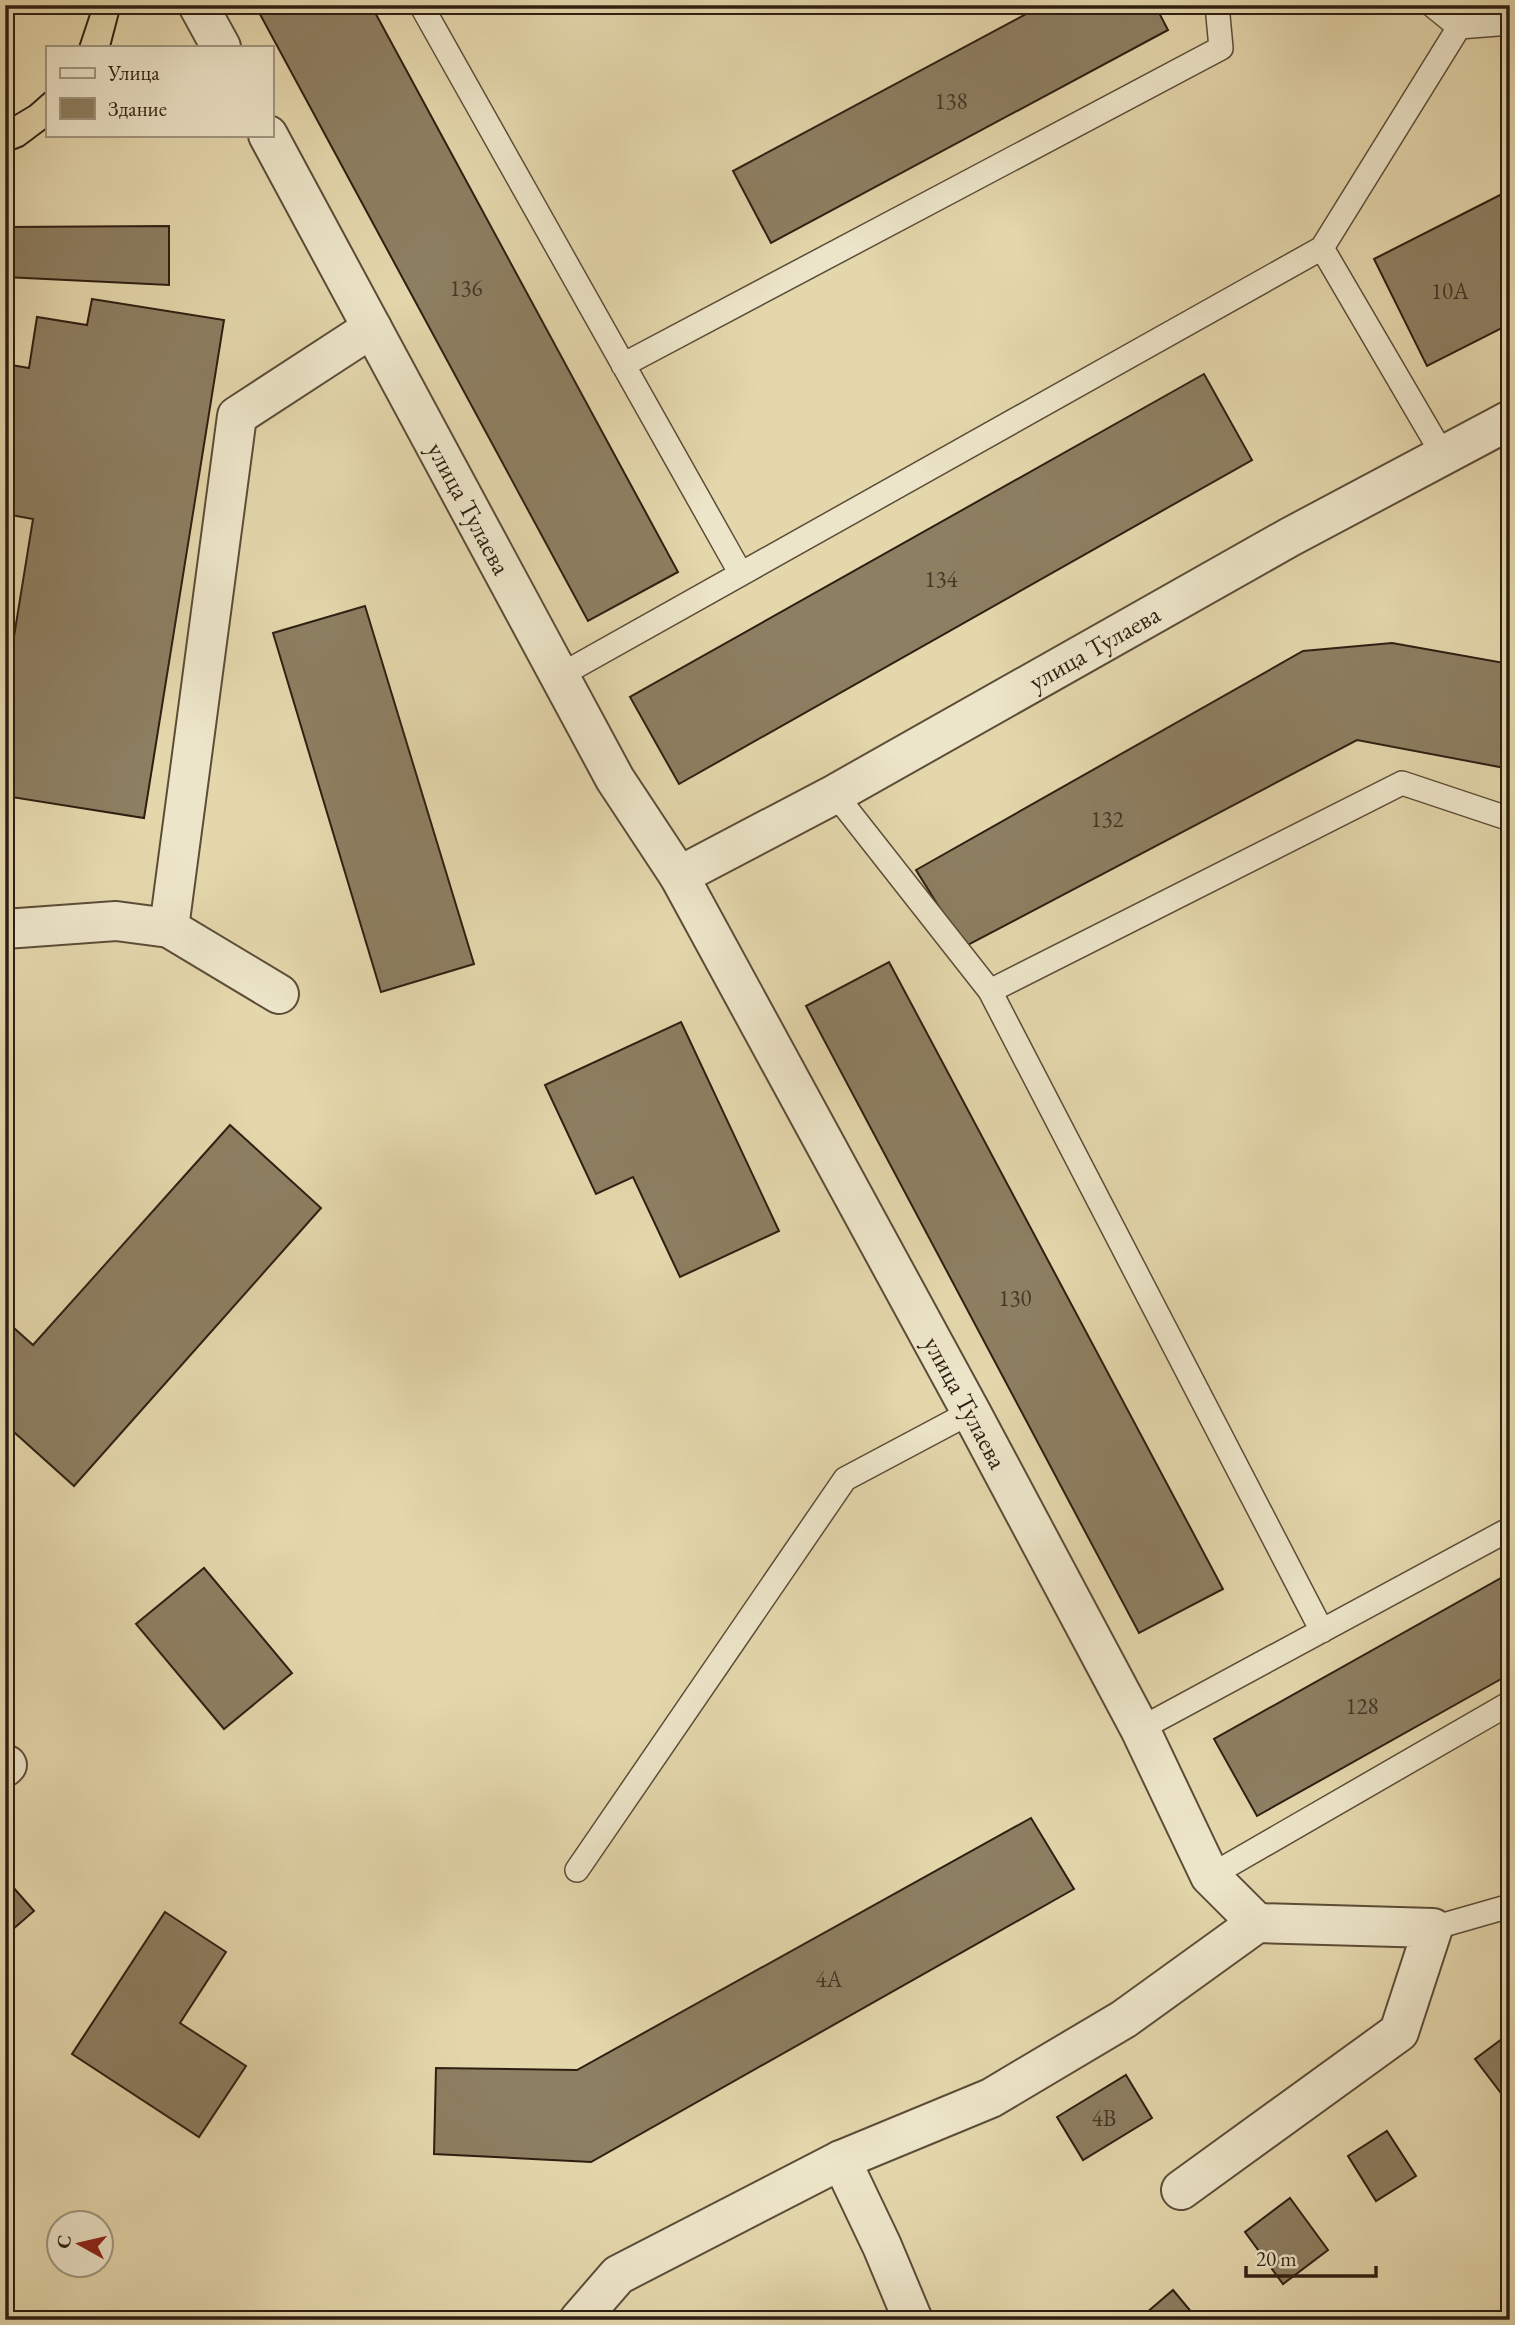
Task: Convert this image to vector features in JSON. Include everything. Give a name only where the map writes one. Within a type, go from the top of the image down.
[{"type":"street","points":[[198,5],[220,46]]},
{"type":"street","name":"улица Тулаева","points":[[269,136],[615,779],[680,876],[971,1412],[1140,1729],[1210,1876],[1258,1923]]},
{"type":"street","points":[[169,928],[237,416],[372,328]]},
{"type":"street","name":"улица Тулаева","points":[[680,876],[835,794],[1290,537],[1510,420]]},
{"type":"street","points":[[5,929],[116,921],[169,928],[279,994]]},
{"type":"street","points":[[579,2320],[618,2275],[841,2160],[991,2098],[1124,2019],[1258,1923],[1433,1928],[1399,2032],[1181,2190]]},
{"type":"street","points":[[841,2160],[883,2246],[913,2320]]},
{"type":"lane","points":[[421,5],[741,574]]},
{"type":"lane","points":[[623,365],[1220,48],[1217,5]]},
{"type":"lane","points":[[1432,5],[1459,27],[1510,23]]},
{"type":"lane","points":[[559,676],[1322,248],[1459,27]]},
{"type":"lane","points":[[1322,248],[1443,456]]},
{"type":"lane","points":[[990,991],[1402,783],[1510,819]]},
{"type":"lane","points":[[835,794],[990,991],[1322,1631]]},
{"type":"lane","points":[[577,1870],[845,1479],[971,1412]]},
{"type":"lane","points":[[1140,1729],[1510,1529]]},
{"type":"lane","points":[[1210,1876],[1510,1703]]},
{"type":"lane","points":[[1433,1928],[1510,1906]]},
{"type":"building","points":[[255,5],[371,5],[678,572],[588,621]]},
{"type":"building","points":[[1043,5],[1155,5],[1168,30],[771,243],[733,171]]},
{"type":"building","points":[[1510,190],[1510,324],[1427,366],[1374,259]]},
{"type":"building","points":[[169,226],[169,285],[5,277],[5,227]]},
{"type":"building","points":[[92,299],[224,320],[144,818],[5,796],[5,692],[33,519],[5,514],[5,364],[29,368],[37,317],[87,325]]},
{"type":"building","points":[[1204,374],[1252,460],[679,784],[630,697]]},
{"type":"building","points":[[365,606],[474,964],[381,992],[273,633]]},
{"type":"building","points":[[1392,643],[1510,664],[1510,769],[1357,740],[964,947],[916,870],[1303,651]]},
{"type":"building","points":[[889,962],[1223,1589],[1139,1633],[806,1006]]},
{"type":"building","points":[[681,1022],[779,1231],[680,1277],[633,1177],[596,1194],[545,1085]]},
{"type":"building","points":[[230,1125],[321,1208],[74,1486],[5,1424],[5,1320],[33,1345]]},
{"type":"building","points":[[204,1568],[292,1673],[224,1729],[136,1624]]},
{"type":"building","points":[[1510,1573],[1510,1674],[1257,1816],[1214,1739]]},
{"type":"building","points":[[1031,1818],[1074,1889],[591,2162],[434,2154],[436,2068],[577,2070]]},
{"type":"building","points":[[5,1878],[34,1911],[5,1936]]},
{"type":"building","points":[[165,1912],[226,1952],[180,2023],[246,2066],[199,2137],[72,2054]]},
{"type":"building","points":[[1510,2033],[1510,2105],[1475,2059]]},
{"type":"building","points":[[1126,2075],[1152,2118],[1083,2160],[1057,2117]]},
{"type":"building","points":[[1387,2131],[1416,2176],[1376,2201],[1348,2156]]},
{"type":"building","points":[[1290,2198],[1328,2250],[1283,2284],[1245,2232]]},
{"type":"building","points":[[1173,2290],[1198,2320],[1138,2320]]},
{"type":"tram line","points":[[79,46],[93,5]]},
{"type":"tram line","points":[[110,46],[121,5]]},
{"type":"tram line","points":[[5,121],[30,106],[46,92]]},
{"type":"tram line","points":[[5,153],[23,146],[46,129]]}]
